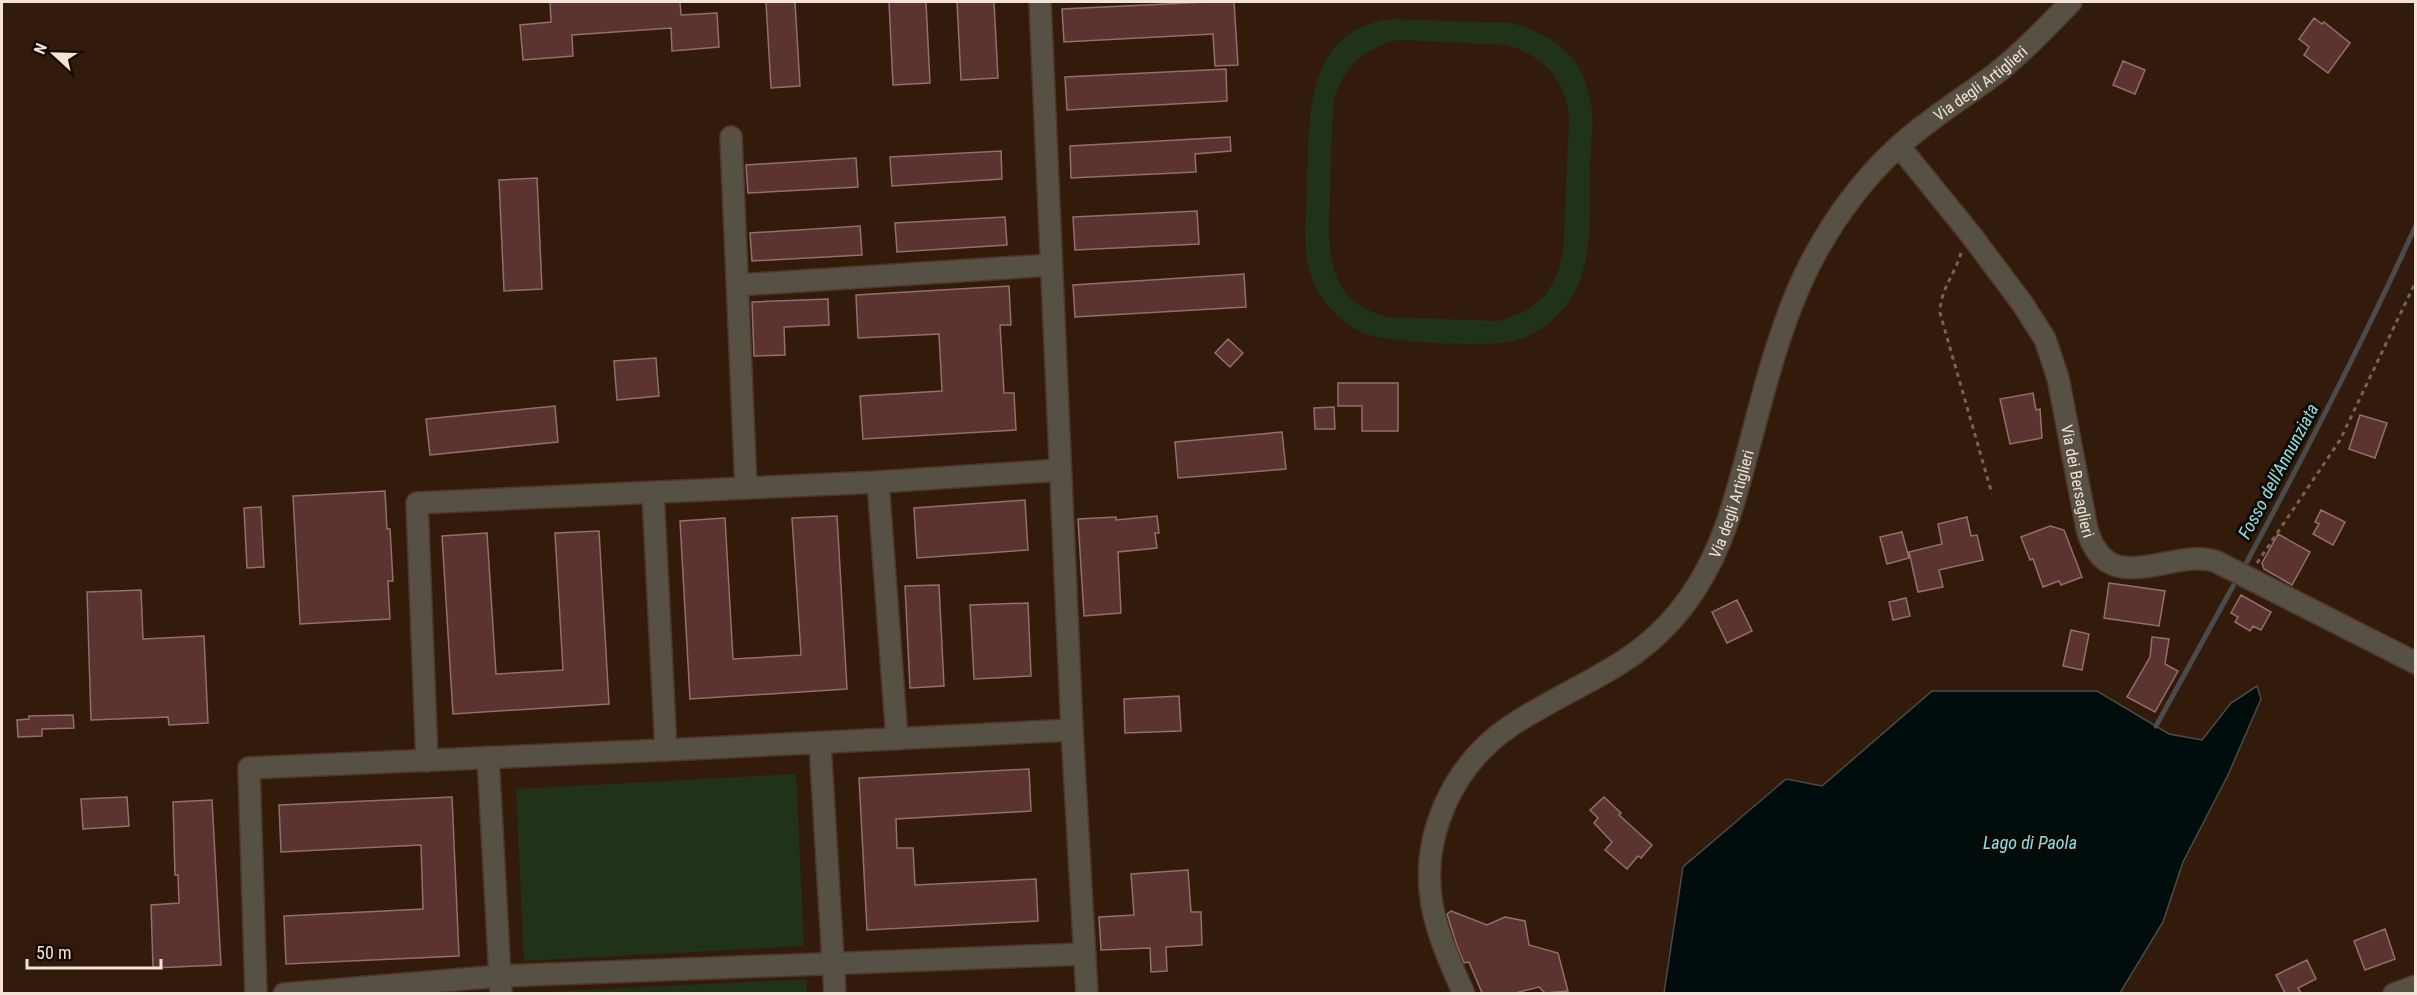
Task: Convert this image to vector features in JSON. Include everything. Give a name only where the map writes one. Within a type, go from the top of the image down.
[{"type":"street","points":[[1040,2],[1072,730],[1087,993]]},
{"type":"street","name":"Via degli Artiglieri","points":[[1464,993],[1437,926],[1429,876],[1435,831],[1450,793],[1472,761],[1500,734],[1632,657],[1663,630],[1691,596],[1709,566],[1726,527],[1767,384],[1805,275],[1825,237],[1852,198],[1899,146],[2011,61],[2071,2]]},
{"type":"street","points":[[730,137],[746,488]]},
{"type":"street","name":"Via dei Bersaglieri","points":[[1899,146],[2022,303],[2049,348],[2058,378],[2087,530],[2095,550],[2112,564],[2133,569],[2189,558],[2216,561],[2415,663]]},
{"type":"street","points":[[738,285],[1051,265]]},
{"type":"street","points":[[427,761],[417,503],[878,482],[1060,470]]},
{"type":"street","points":[[878,482],[897,739]]},
{"type":"street","points":[[653,493],[666,750]]},
{"type":"street","points":[[256,993],[249,768],[1072,730]]},
{"type":"street","points":[[820,743],[836,993]]},
{"type":"street","points":[[488,757],[501,985]]},
{"type":"street","points":[[284,993],[501,985],[834,962],[1085,954]]},
{"type":"street","points":[[2394,993],[2415,986]]},
{"type":"path","points":[[1971,235],[1942,292],[1940,313],[1992,494]]},
{"type":"path","points":[[2247,577],[2340,440],[2415,281]]},
{"type":"green space","points":[[1391,19],[1511,23],[1531,29],[1550,39],[1566,51],[1579,68],[1589,94],[1592,118],[1588,247],[1582,274],[1570,300],[1555,318],[1534,333],[1517,340],[1485,344],[1414,341],[1373,336],[1343,321],[1320,295],[1309,271],[1305,231],[1311,110],[1316,84],[1326,61],[1340,42],[1362,27]],"holes":[[[1400,40],[1506,45],[1531,55],[1551,71],[1564,93],[1567,106],[1569,120],[1563,254],[1557,275],[1547,293],[1528,310],[1500,321],[1388,317],[1367,309],[1351,298],[1341,285],[1330,252],[1333,105],[1341,81],[1365,54],[1387,43]]]},
{"type":"green space","points":[[796,774],[804,946],[524,961],[516,789]]},
{"type":"green space","points":[[806,979],[807,993],[526,993]]},
{"type":"water","name":"Lago di Paola","points":[[2257,686],[2261,699],[2228,775],[2183,862],[2163,922],[2120,993],[1664,993],[1683,867],[1786,779],[1822,786],[1932,691],[2097,691],[2169,734],[2202,740],[2231,703]]},
{"type":"building","points":[[550,2],[680,2],[681,15],[717,13],[719,47],[672,51],[671,28],[572,35],[573,56],[523,60],[520,25],[551,22]]},
{"type":"building","points":[[766,2],[795,2],[800,86],[771,88]]},
{"type":"building","points":[[889,2],[926,2],[930,83],[893,85]]},
{"type":"building","points":[[957,2],[994,2],[998,78],[961,80]]},
{"type":"building","points":[[1234,2],[1238,65],[1215,66],[1213,34],[1064,42],[1062,9]]},
{"type":"building","points":[[2314,18],[2322,24],[2324,22],[2350,43],[2328,73],[2304,55],[2309,47],[2299,39]]},
{"type":"building","points":[[2123,61],[2145,70],[2135,94],[2113,85]]},
{"type":"building","points":[[1226,69],[1227,101],[1067,110],[1065,77]]},
{"type":"building","points":[[1230,137],[1231,151],[1195,154],[1196,172],[1071,178],[1070,146]]},
{"type":"building","points":[[1001,151],[1002,179],[892,186],[890,157]]},
{"type":"building","points":[[856,158],[858,187],[748,193],[746,165]]},
{"type":"building","points":[[537,178],[542,289],[504,291],[499,180]]},
{"type":"building","points":[[1197,211],[1199,244],[1075,250],[1073,217]]},
{"type":"building","points":[[1005,217],[1007,245],[897,252],[895,223]]},
{"type":"building","points":[[860,226],[862,255],[752,261],[750,233]]},
{"type":"building","points":[[1244,274],[1246,307],[1075,317],[1073,285]]},
{"type":"building","points":[[1009,286],[1011,325],[1000,325],[1004,393],[1014,393],[1016,430],[863,439],[860,396],[942,391],[939,334],[858,338],[856,295]]},
{"type":"building","points":[[828,299],[829,325],[784,327],[785,355],[754,356],[752,302]]},
{"type":"building","points":[[1228,339],[1243,353],[1230,367],[1215,353]]},
{"type":"building","points":[[656,358],[659,396],[617,400],[614,361]]},
{"type":"building","points":[[1338,383],[1398,383],[1398,431],[1362,431],[1362,406],[1338,406]]},
{"type":"building","points":[[2033,393],[2036,410],[2040,409],[2042,438],[2010,444],[2000,399]]},
{"type":"building","points":[[555,406],[558,442],[430,455],[426,419]]},
{"type":"building","points":[[1334,407],[1335,429],[1315,429],[1314,408]]},
{"type":"building","points":[[2360,415],[2387,423],[2375,458],[2349,449]]},
{"type":"building","points":[[1282,432],[1286,469],[1178,478],[1175,442]]},
{"type":"building","points":[[385,491],[393,581],[388,581],[390,619],[300,624],[293,496]]},
{"type":"building","points":[[1025,500],[1028,550],[917,558],[914,508]]},
{"type":"building","points":[[261,507],[264,567],[247,568],[244,508]]},
{"type":"building","points":[[2321,510],[2345,522],[2333,545],[2313,534],[2319,524],[2315,522]]},
{"type":"building","points":[[837,516],[847,689],[690,699],[680,521],[725,518],[733,659],[801,655],[792,518]]},
{"type":"building","points":[[1157,516],[1159,533],[1155,533],[1157,548],[1118,552],[1121,613],[1084,616],[1078,519],[1116,517],[1116,520]]},
{"type":"building","points":[[1967,517],[1971,536],[1977,535],[1983,560],[1939,570],[1943,587],[1918,592],[1909,552],[1942,544],[1938,524]]},
{"type":"building","points":[[2050,526],[2064,530],[2082,577],[2061,585],[2059,581],[2043,587],[2033,559],[2030,560],[2021,537]]},
{"type":"building","points":[[599,531],[609,704],[453,714],[442,536],[487,533],[496,674],[563,670],[555,533]]},
{"type":"building","points":[[1902,532],[1909,558],[1887,564],[1880,537]]},
{"type":"building","points":[[2278,534],[2310,552],[2292,585],[2264,569],[2262,563]]},
{"type":"building","points":[[2109,583],[2165,591],[2159,626],[2104,618]]},
{"type":"building","points":[[939,585],[944,686],[910,688],[905,586]]},
{"type":"building","points":[[141,590],[143,639],[204,636],[208,723],[169,725],[168,717],[91,720],[87,592]]},
{"type":"building","points":[[2241,595],[2271,612],[2261,630],[2253,626],[2250,631],[2235,622],[2238,617],[2231,613]]},
{"type":"building","points":[[1906,598],[1910,616],[1893,620],[1889,602]]},
{"type":"building","points":[[1737,600],[1752,631],[1727,643],[1712,612]]},
{"type":"building","points":[[1028,603],[1031,676],[974,679],[970,605]]},
{"type":"building","points":[[2071,630],[2089,634],[2082,670],[2063,666]]},
{"type":"building","points":[[2152,637],[2169,639],[2165,664],[2178,671],[2155,712],[2127,697],[2150,657]]},
{"type":"building","points":[[1179,696],[1181,731],[1125,733],[1124,699]]},
{"type":"building","points":[[73,715],[74,728],[42,729],[42,736],[18,737],[17,720],[29,719],[29,716]]},
{"type":"building","points":[[1029,769],[1031,811],[896,819],[897,848],[913,848],[915,885],[1036,879],[1038,921],[867,930],[859,778]]},
{"type":"building","points":[[127,797],[129,826],[83,829],[81,799]]},
{"type":"building","points":[[452,797],[459,956],[286,964],[284,916],[423,909],[421,845],[281,852],[279,805]]},
{"type":"building","points":[[1604,797],[1621,813],[1619,815],[1652,845],[1627,869],[1605,850],[1612,842],[1594,823],[1598,818],[1590,810]]},
{"type":"building","points":[[212,800],[221,965],[153,968],[151,905],[179,903],[178,875],[175,875],[173,802]]},
{"type":"building","points":[[1188,870],[1191,912],[1201,912],[1202,945],[1166,947],[1167,971],[1151,972],[1150,948],[1101,950],[1099,917],[1134,915],[1131,874]]},
{"type":"building","points":[[1451,911],[1487,925],[1505,917],[1525,921],[1529,945],[1558,953],[1568,991],[1545,993],[1539,987],[1515,993],[1482,993],[1469,962],[1464,963],[1457,946],[1447,914]]},
{"type":"building","points":[[2385,929],[2395,959],[2365,970],[2354,941]]},
{"type":"building","points":[[2307,960],[2316,979],[2298,988],[2301,993],[2285,993],[2276,975]]},
{"type":"waterway","name":"Fosso dell'Annunziata","points":[[2243,569],[2332,398],[2416,225]]},
{"type":"waterway","name":"Fosso dell'Annunziata","points":[[2156,726],[2238,577]]}]
